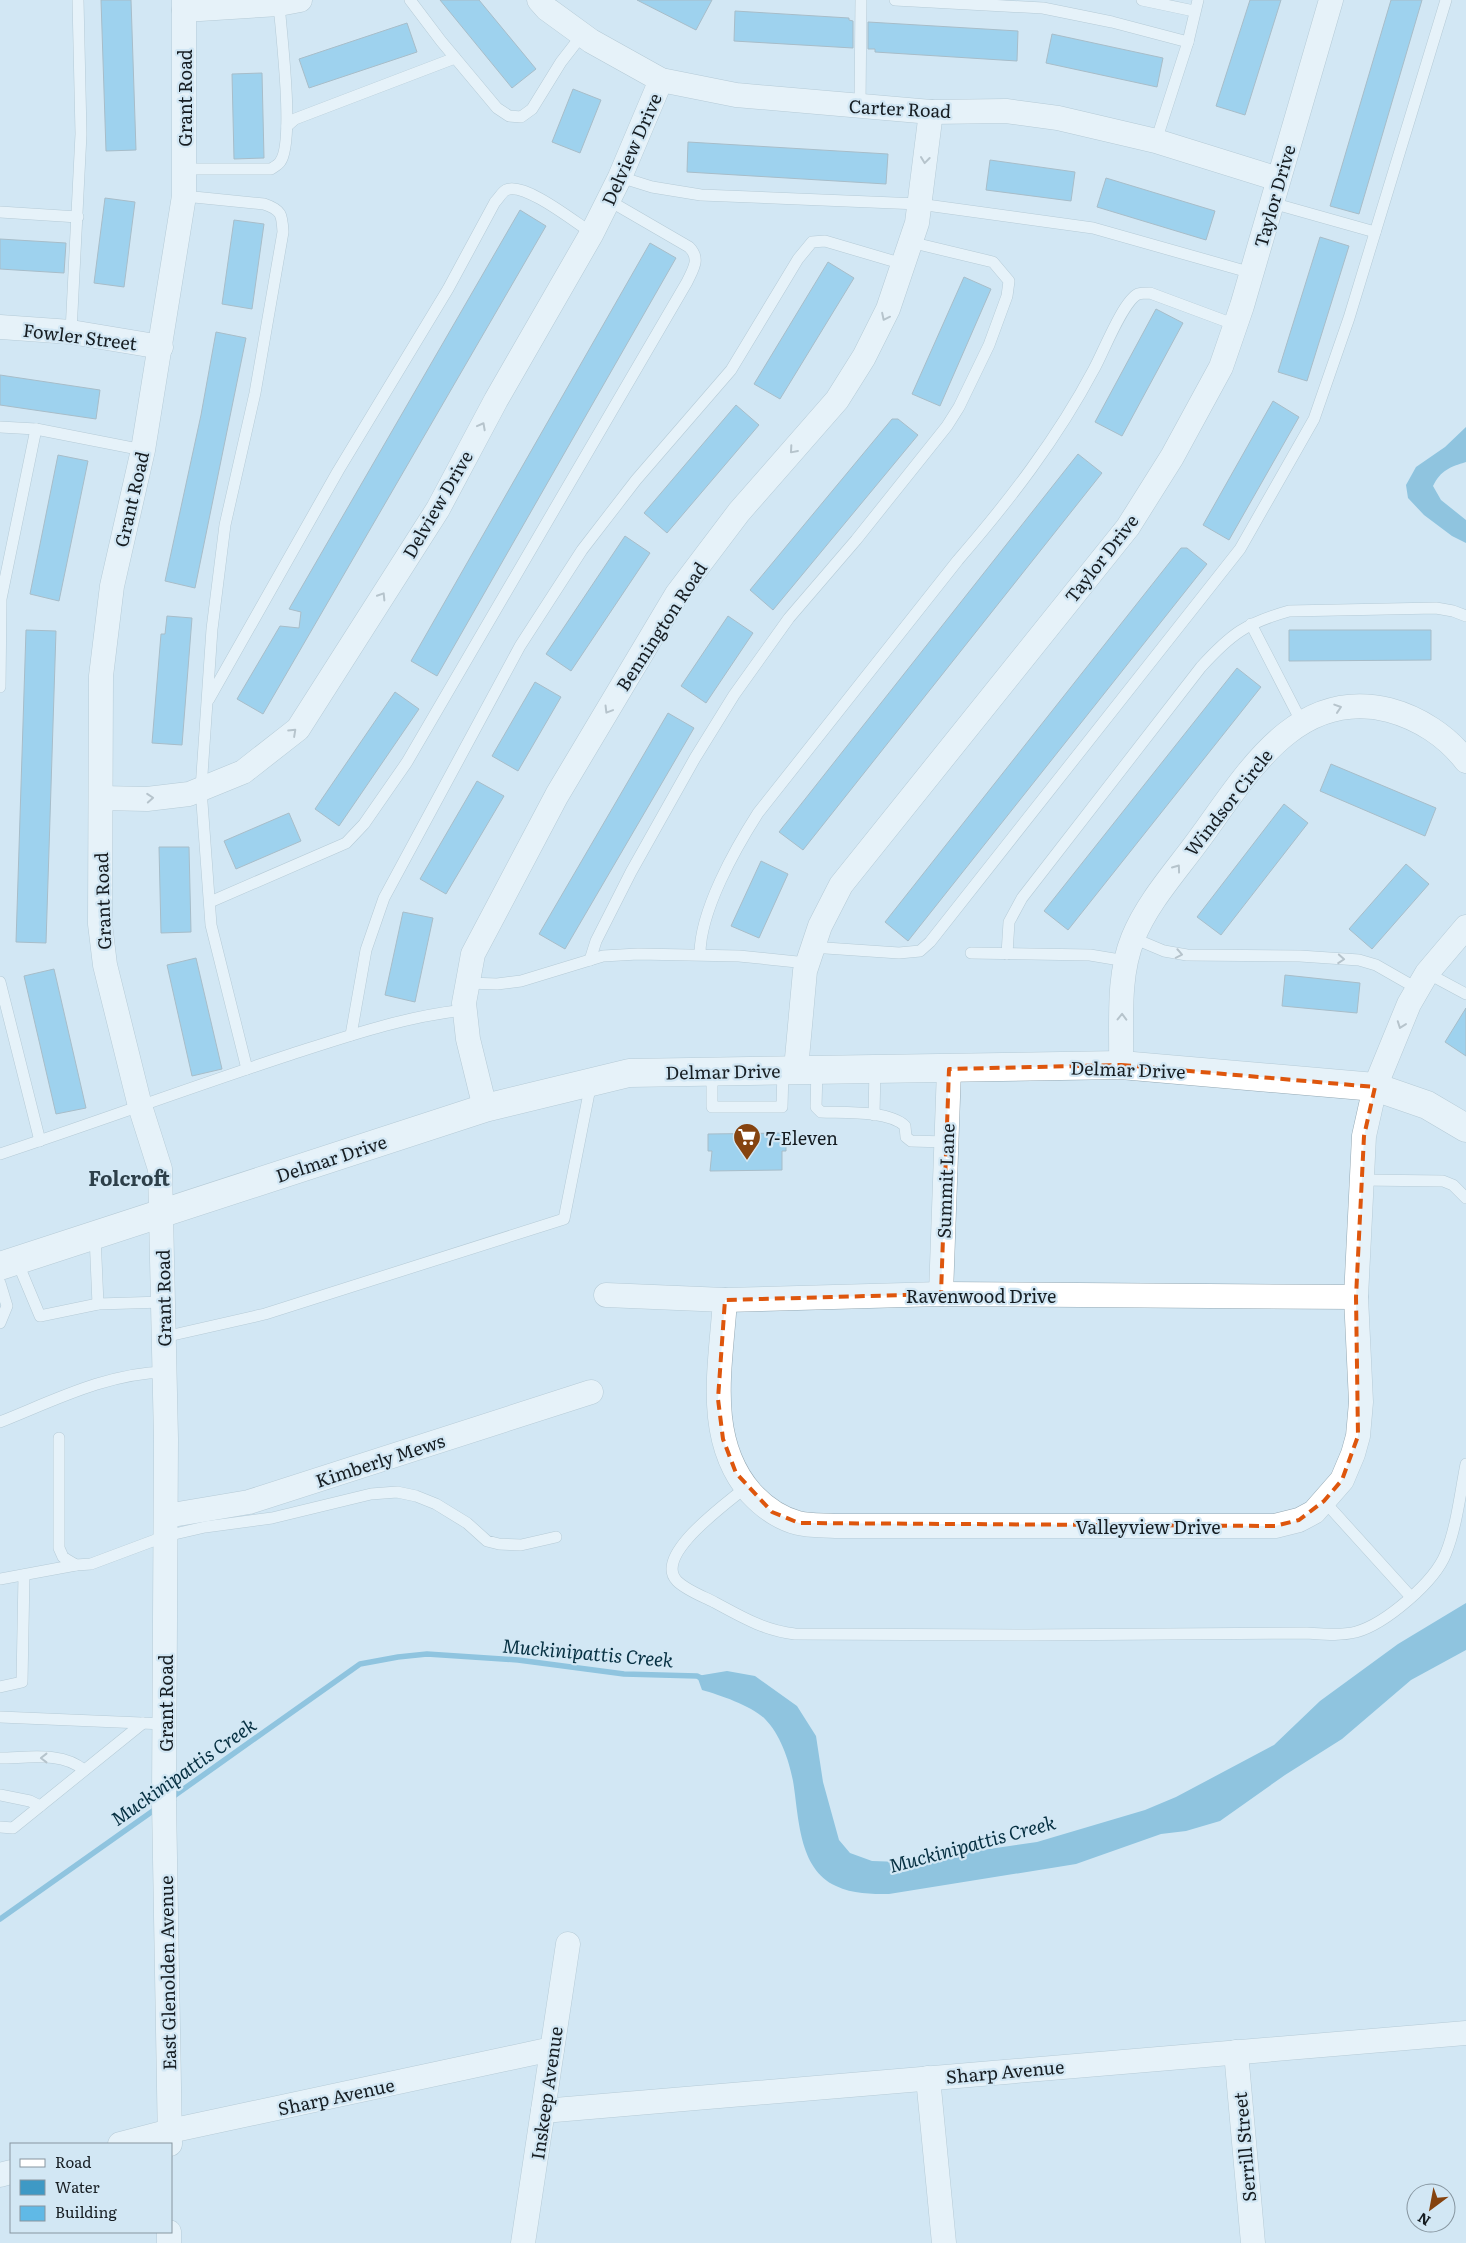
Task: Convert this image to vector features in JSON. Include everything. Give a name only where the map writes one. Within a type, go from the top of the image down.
[{"type":"street","name":"Carter Road","points":[[539,0],[547,9],[582,35],[661,80],[736,95],[931,112],[1006,111],[1058,118],[1156,142],[1278,179]]},
{"type":"street","name":"Taylor Drive","points":[[798,1069],[809,955],[841,884],[1128,526],[1172,458],[1221,367],[1252,273],[1331,0]]},
{"type":"street","points":[[184,5],[289,2]]},
{"type":"street","name":"Grant Road","points":[[164,1801],[154,1723],[166,1526],[165,1372],[160,1169],[140,1106],[105,965],[100,924],[101,676],[112,586],[143,450],[184,196],[184,5]]},
{"type":"street","name":"Delview Drive","points":[[101,798],[147,799],[189,794],[243,772],[298,729],[438,509],[496,400],[592,233],[620,177],[661,80]]},
{"type":"street","name":"Bennington Road","points":[[485,1108],[468,1039],[464,1003],[473,954],[557,795],[677,594],[739,512],[837,400],[864,357],[888,309],[916,223],[931,112]]},
{"type":"street","name":"Fowler Street","points":[[0,327],[71,332],[161,347]]},
{"type":"street","name":"Windsor Circle","points":[[1121,1065],[1122,992],[1126,961],[1133,938],[1153,901],[1244,777],[1280,738],[1301,721],[1346,705],[1384,709],[1406,714],[1424,724],[1441,736],[1466,761]]},
{"type":"street","points":[[1376,1087],[1409,1004],[1422,981],[1466,927]]},
{"type":"street","name":"Delmar Drive","points":[[8,1263],[485,1108],[629,1073],[1121,1065],[1376,1087],[1427,1105],[1466,1128]]},
{"type":"street","name":"Summit Lane","points":[[941,1294],[949,1069]]},
{"type":"street","name":"Valleyview Drive","points":[[725,1300],[718,1399],[719,1424],[728,1457],[746,1487],[772,1512],[786,1519],[799,1523],[836,1526],[1275,1526],[1300,1520],[1314,1512],[1342,1480],[1349,1467],[1358,1436],[1361,1402],[1356,1297],[1364,1136],[1376,1087]]},
{"type":"street","name":"Ravenwood Drive","points":[[606,1295],[725,1300],[941,1294],[1356,1297]]},
{"type":"street","name":"Kimberly Mews","points":[[166,1526],[249,1502],[591,1392]]},
{"type":"street","name":"East Glenolden Avenue","points":[[164,1801],[170,2138]]},
{"type":"street","name":"Inskeep Avenue","points":[[523,2243],[568,1944]]},
{"type":"street","name":"Sharp Avenue","points":[[543,2111],[1466,2033]]},
{"type":"street","name":"Sharp Avenue","points":[[128,2143],[170,2138],[552,2049]]},
{"type":"street","name":"Serrill Street","points":[[1236,2052],[1252,2243]]},
{"type":"street","points":[[928,2078],[944,2243]]},
{"type":"lane","points":[[71,332],[81,134],[78,0]]},
{"type":"lane","points":[[410,0],[497,108],[510,116],[520,117],[532,109],[556,69],[582,35]]},
{"type":"lane","points":[[860,106],[861,0]]},
{"type":"lane","points":[[895,0],[1043,8],[1112,22],[1188,42]]},
{"type":"lane","points":[[1142,0],[1196,5],[1188,42],[1156,142]]},
{"type":"lane","points":[[468,983],[497,984],[521,981],[603,956],[700,954],[739,956],[783,962],[809,955],[920,951],[930,942],[1178,625],[1240,549],[1314,419],[1349,318],[1446,0]]},
{"type":"lane","points":[[184,169],[271,169],[281,161],[287,126],[289,2]]},
{"type":"lane","points":[[287,126],[296,119],[455,58]]},
{"type":"lane","points":[[620,177],[652,187],[701,195],[919,204],[1093,228],[1252,273]]},
{"type":"lane","points":[[208,700],[338,471],[448,289],[496,202],[506,190],[515,189],[528,192],[592,233]]},
{"type":"lane","points":[[184,196],[271,206],[277,208],[282,217],[283,232],[255,393],[225,525],[212,629],[201,789],[211,925],[247,1069]]},
{"type":"lane","points":[[210,902],[346,843],[364,824],[407,762],[687,282],[696,262],[695,253],[689,247],[608,200]]},
{"type":"lane","points":[[1272,203],[1375,232]]},
{"type":"lane","points":[[0,212],[78,217]]},
{"type":"lane","points":[[350,1035],[366,950],[384,898],[520,646],[582,550],[636,480],[731,370],[798,259],[812,242],[825,241],[907,253],[993,262],[1009,281],[1007,296],[989,345],[959,407],[947,426],[856,540],[789,618],[734,695],[695,758],[631,872],[596,941],[590,960]]},
{"type":"lane","points":[[700,954],[703,924],[744,836],[758,813],[1049,445],[1076,403],[1120,316],[1130,301],[1139,294],[1150,293],[1236,325]]},
{"type":"lane","points":[[0,427],[36,429],[143,450]]},
{"type":"lane","points":[[0,687],[1,599],[36,429]]},
{"type":"lane","points":[[1008,954],[1009,922],[1022,898],[1201,667],[1234,633],[1251,624],[1288,611],[1436,608],[1466,616]]},
{"type":"lane","points":[[1251,624],[1301,721]]},
{"type":"lane","points":[[1133,938],[1164,951],[1187,955],[1300,956],[1359,960],[1466,994]]},
{"type":"lane","points":[[970,953],[1090,955],[1126,961]]},
{"type":"lane","points":[[0,982],[40,1141]]},
{"type":"lane","points":[[0,1154],[350,1035],[439,1013],[465,1010]]},
{"type":"lane","points":[[712,1071],[712,1107],[782,1107],[798,1069]]},
{"type":"lane","points":[[798,1069],[816,1107],[821,1112],[874,1116],[900,1122],[905,1126],[906,1137],[911,1141],[946,1142]]},
{"type":"lane","points":[[874,1116],[875,1069]]},
{"type":"lane","points":[[164,1337],[265,1314],[564,1219],[591,1082]]},
{"type":"lane","points":[[1362,1180],[1443,1181],[1453,1185],[1466,1198]]},
{"type":"lane","points":[[95,1235],[98,1304]]},
{"type":"lane","points":[[8,1263],[40,1316],[98,1304],[163,1302]]},
{"type":"lane","points":[[0,1284],[7,1306],[0,1323]]},
{"type":"lane","points":[[0,1422],[105,1381],[142,1373],[165,1372]]},
{"type":"lane","points":[[59,1438],[58,1548],[62,1556],[76,1564]]},
{"type":"lane","points":[[746,1487],[679,1547],[674,1559],[672,1572],[677,1581],[696,1593],[761,1627],[775,1631],[824,1634],[1038,1635],[1307,1632],[1338,1635],[1369,1627],[1383,1619],[1411,1597],[1436,1570],[1446,1556],[1453,1536],[1466,1464]]},
{"type":"lane","points":[[0,1579],[76,1564],[91,1564],[166,1526],[205,1528],[272,1518],[371,1494],[396,1492],[416,1496],[436,1504],[467,1523],[487,1541],[499,1544],[521,1544],[556,1537]]},
{"type":"lane","points":[[1324,1501],[1411,1597]]},
{"type":"lane","points":[[0,1687],[22,1682],[24,1574]]},
{"type":"lane","points":[[0,1717],[154,1723]]},
{"type":"lane","points":[[0,1827],[13,1828],[84,1770],[154,1723]]},
{"type":"lane","points":[[0,1758],[60,1758],[75,1762],[84,1770]]},
{"type":"lane","points":[[0,1795],[30,1801],[40,1806]]},
{"type":"highlighted area","points":[[1121,1065],[1375,1087],[1364,1136],[1356,1297],[1358,1436],[1342,1480],[1324,1501],[1299,1520],[1275,1526],[799,1523],[772,1512],[736,1473],[723,1439],[718,1399],[725,1300],[941,1294],[949,1069]]},
{"type":"water","points":[[1466,427],[1466,462],[1446,470],[1439,476],[1433,486],[1441,500],[1466,520],[1466,543],[1452,536],[1424,515],[1408,498],[1406,485],[1416,467],[1445,447]]},
{"type":"water","points":[[1466,1603],[1466,1650],[1411,1680],[1342,1739],[1285,1775],[1220,1821],[1186,1831],[1161,1834],[1076,1864],[889,1894],[849,1891],[823,1878],[807,1855],[802,1840],[791,1773],[783,1748],[775,1732],[765,1719],[744,1705],[702,1690],[697,1676],[727,1671],[755,1676],[797,1706],[816,1736],[823,1782],[839,1840],[850,1853],[872,1861],[901,1862],[1037,1842],[1145,1810],[1176,1797],[1274,1745],[1320,1701],[1398,1644]]},
{"type":"building","points":[[101,0],[131,0],[136,150],[106,151]]},
{"type":"building","points":[[440,0],[479,0],[536,69],[512,88]]},
{"type":"building","points":[[637,0],[712,0],[696,30]]},
{"type":"building","points":[[1250,0],[1281,0],[1245,115],[1216,106]]},
{"type":"building","points":[[1391,0],[1422,0],[1359,214],[1330,206]]},
{"type":"building","points":[[735,11],[849,18],[849,20],[853,21],[853,48],[734,41]]},
{"type":"building","points":[[868,22],[1018,31],[1017,61],[875,52],[875,49],[868,49]]},
{"type":"building","points":[[407,23],[417,52],[309,88],[299,59]]},
{"type":"building","points":[[1052,34],[1163,58],[1157,87],[1046,63]]},
{"type":"building","points":[[262,73],[264,158],[234,159],[232,74]]},
{"type":"building","points":[[573,89],[601,100],[580,153],[552,142]]},
{"type":"building","points":[[688,142],[888,154],[886,184],[687,172]]},
{"type":"building","points":[[990,160],[1075,172],[1071,201],[986,190]]},
{"type":"building","points":[[1106,178],[1215,211],[1206,240],[1097,207]]},
{"type":"building","points":[[105,198],[135,202],[124,287],[94,283]]},
{"type":"building","points":[[520,210],[546,226],[263,714],[237,699],[280,626],[299,628],[301,612],[289,609]]},
{"type":"building","points":[[234,220],[264,224],[252,309],[222,304]]},
{"type":"building","points":[[1320,237],[1349,246],[1307,381],[1278,372]]},
{"type":"building","points":[[0,239],[66,243],[64,273],[0,269]]},
{"type":"building","points":[[650,243],[676,258],[437,676],[411,661]]},
{"type":"building","points":[[828,262],[854,278],[780,399],[754,384]]},
{"type":"building","points":[[964,277],[991,289],[940,406],[912,394]]},
{"type":"building","points":[[1156,309],[1183,323],[1122,436],[1095,422]]},
{"type":"building","points":[[216,332],[246,338],[195,588],[165,581],[201,415]]},
{"type":"building","points":[[0,375],[100,390],[96,419],[0,405]]},
{"type":"building","points":[[1273,401],[1299,417],[1229,540],[1203,525]]},
{"type":"building","points":[[736,405],[759,425],[667,533],[644,513]]},
{"type":"building","points":[[892,419],[898,419],[918,435],[773,610],[750,590]]},
{"type":"building","points":[[1078,454],[1102,473],[803,850],[779,832]]},
{"type":"building","points":[[58,455],[88,461],[59,601],[30,594]]},
{"type":"building","points":[[625,536],[650,553],[571,671],[546,654]]},
{"type":"building","points":[[1181,548],[1187,548],[1207,564],[908,941],[885,922]]},
{"type":"building","points":[[167,616],[192,618],[182,745],[152,743],[161,634],[165,634]]},
{"type":"building","points":[[728,616],[753,633],[706,703],[681,686]]},
{"type":"building","points":[[26,630],[56,631],[46,943],[16,942]]},
{"type":"building","points":[[1289,630],[1431,630],[1431,660],[1289,661]]},
{"type":"building","points":[[1237,668],[1261,687],[1068,930],[1044,911]]},
{"type":"building","points":[[535,682],[561,697],[518,771],[492,756]]},
{"type":"building","points":[[395,692],[419,709],[339,826],[315,809]]},
{"type":"building","points":[[668,713],[694,728],[565,949],[539,934]]},
{"type":"building","points":[[1331,764],[1436,808],[1425,836],[1320,791]]},
{"type":"building","points":[[477,781],[504,796],[446,894],[420,879]]},
{"type":"building","points":[[1284,804],[1308,823],[1221,935],[1197,917]]},
{"type":"building","points":[[289,813],[301,841],[236,869],[224,841]]},
{"type":"building","points":[[159,847],[189,847],[191,932],[161,933]]},
{"type":"building","points":[[761,861],[788,874],[759,938],[731,926]]},
{"type":"building","points":[[1406,864],[1429,884],[1372,949],[1349,929]]},
{"type":"building","points":[[403,912],[433,918],[415,1002],[385,995]]},
{"type":"building","points":[[196,958],[222,1069],[192,1076],[167,965]]},
{"type":"building","points":[[54,969],[86,1108],[56,1114],[24,976]]},
{"type":"building","points":[[1285,975],[1360,983],[1357,1013],[1282,1006]]},
{"type":"building","points":[[1466,1008],[1466,1056],[1445,1042]]},
{"type":"building","name":"7-Eleven","points":[[786,1133],[786,1151],[782,1151],[782,1170],[710,1171],[712,1151],[708,1151],[708,1134]]},
{"type":"waterway","name":"Muckinipattis Creek","points":[[171,1798],[360,1664],[427,1654],[518,1660],[624,1674],[697,1676],[703,1679]]},
{"type":"waterway","name":"Muckinipattis Creek","points":[[0,1919],[157,1808]]},
{"type":"place","name":"7-Eleven","points":[[747,1161]]},
{"type":"district","name":"Folcroft","points":[[129,1177]]}]
